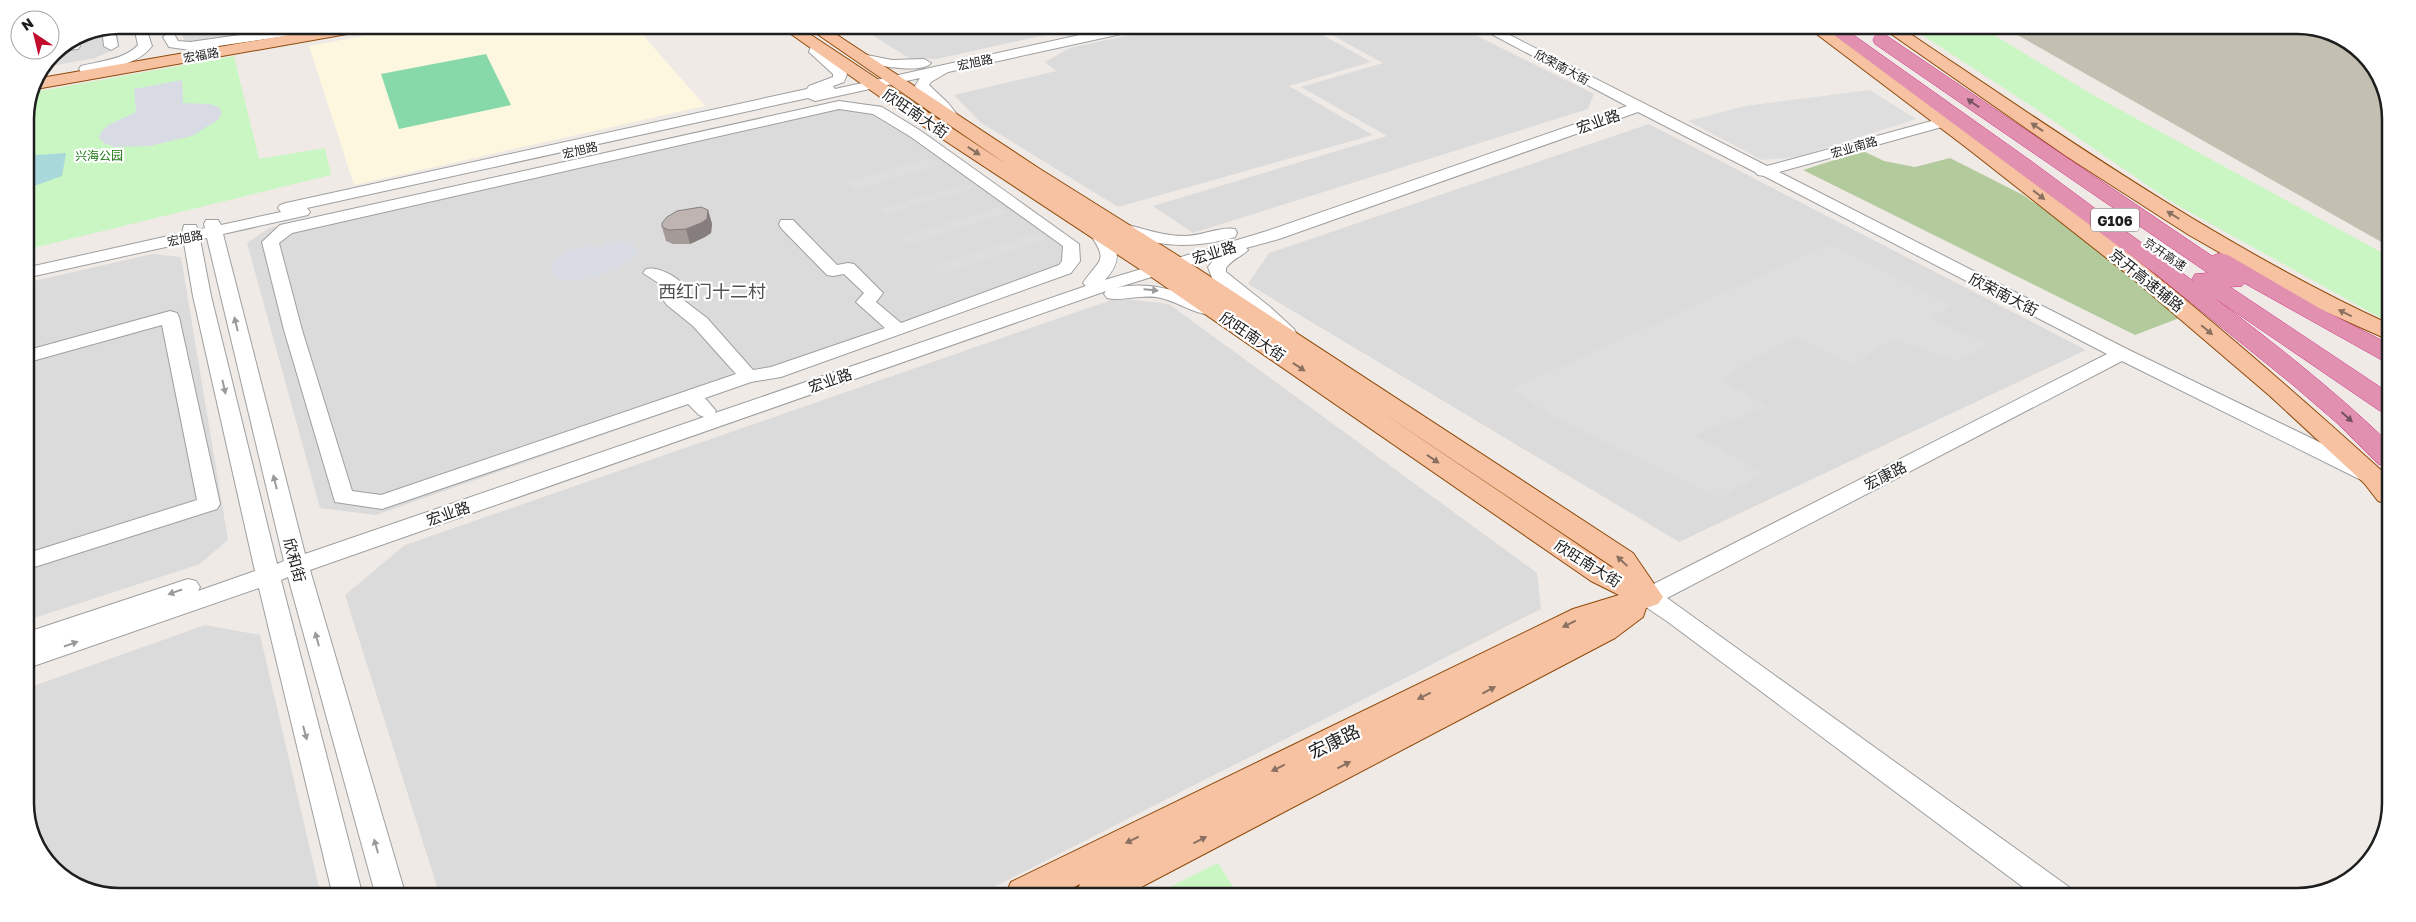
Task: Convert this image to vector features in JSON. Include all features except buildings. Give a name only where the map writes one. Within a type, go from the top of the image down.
[{"type":"highway","points":[[1841,34],[2131,243],[2382,420]]},
{"type":"highway","name":"京开高速","points":[[1852,34],[2113,218],[2382,400]]},
{"type":"highway","name":"京开高速","points":[[1873,34],[2070,170],[2382,380]]},
{"type":"highway","points":[[2070,170],[2311,313],[2382,350]]},
{"type":"highway","points":[[2131,243],[2308,382],[2382,452]]},
{"type":"main road","name":"宏福路","points":[[42,83],[282,34]]},
{"type":"main road","name":"宏福路","points":[[174,56],[313,34]]},
{"type":"main road","name":"京开高速辅路","points":[[1825,34],[1944,122],[2140,273],[2279,391],[2373,477],[2382,488]]},
{"type":"main road","points":[[1899,34],[2058,141],[2224,247],[2291,286],[2382,330]]},
{"type":"main road","name":"欣旺南大街","points":[[816,36],[862,58],[906,107],[1161,264],[1299,346],[1624,560],[1648,597]]},
{"type":"main road","name":"欣旺南大街","points":[[816,36],[881,80],[956,122],[1105,228]]},
{"type":"main road","name":"宏福路","points":[[46,76],[155,60]]},
{"type":"main road","name":"欣旺南大街","points":[[1161,264],[1220,314],[1601,574],[1648,597]]},
{"type":"main road","name":"宏康路","points":[[1036,888],[1584,617],[1648,597]]},
{"type":"main road","name":"宏康路","points":[[1106,888],[1604,630],[1648,597]]},
{"type":"street","points":[[86,69],[123,59],[142,50],[145,46],[142,34]]},
{"type":"street","points":[[148,34],[155,60]]},
{"type":"street","points":[[168,34],[174,56]]},
{"type":"street","points":[[169,34],[174,44],[190,46],[276,34]]},
{"type":"street","name":"宏旭路","points":[[34,262],[202,230],[757,110],[1080,34]]},
{"type":"street","name":"宏旭路","points":[[970,60],[1100,34]]},
{"type":"street","name":"欣荣南大街","points":[[1498,34],[2122,354],[2373,477]]},
{"type":"street","name":"欣荣南大街","points":[[1508,34],[1632,103]]},
{"type":"street","points":[[109,35],[111,46]]},
{"type":"street","points":[[773,100],[825,86],[839,79],[838,69],[816,52],[816,36]]},
{"type":"street","points":[[862,58],[892,64],[970,60]]},
{"type":"street","points":[[956,122],[943,106],[922,86],[926,79],[970,60]]},
{"type":"street","name":"宏旭路","points":[[34,271],[202,230],[773,100],[881,80]]},
{"type":"street","points":[[757,110],[797,105],[848,95],[870,94],[906,107]]},
{"type":"street","name":"宏业路","points":[[34,640],[295,559],[1012,314],[1161,264],[1278,228],[1632,103]]},
{"type":"street","points":[[839,105],[877,110],[923,139],[1071,244],[1071,261],[1065,270],[774,373],[748,376],[699,404],[382,502],[343,497],[293,330],[270,242],[286,229],[839,105]]},
{"type":"street","name":"宏业南路","points":[[1764,172],[1944,122]]},
{"type":"street","points":[[787,224],[833,271],[848,268],[874,293],[865,302],[898,330]]},
{"type":"street","points":[[1092,283],[1106,271],[1110,258],[1105,228],[1156,239],[1193,242],[1251,226],[1278,228]]},
{"type":"street","points":[[1278,228],[1226,255],[1216,267],[1218,274],[1264,311],[1299,346]]},
{"type":"street","name":"欣和街","points":[[202,230],[228,290],[295,559],[389,888]]},
{"type":"street","name":"欣和街","points":[[202,230],[202,296],[296,695],[346,888]]},
{"type":"street","name":"宏业路","points":[[295,559],[699,404],[1012,314],[1092,283],[1161,264]]},
{"type":"street","points":[[652,273],[675,286],[673,302],[700,322],[748,376]]},
{"type":"street","points":[[202,296],[213,289],[228,290]]},
{"type":"street","points":[[1012,314],[1064,309],[1123,291],[1150,289],[1168,292],[1220,314]]},
{"type":"street","points":[[34,355],[170,318],[209,504],[34,559]]},
{"type":"street","name":"宏康路","points":[[1648,597],[2122,354]]},
{"type":"street","points":[[238,445],[252,461],[259,462],[265,458],[268,451]]},
{"type":"street","name":"宏业路","points":[[34,657],[267,568]]},
{"type":"street","points":[[1648,597],[2047,888]]},
{"type":"street","points":[[296,695],[301,683],[309,679],[318,678],[329,682]]},
{"type":"shaded area","points":[[118,34],[119,47],[95,58],[53,66],[72,48],[86,40],[103,35]]},
{"type":"shaded area","points":[[182,34],[239,34],[195,42],[184,41]]},
{"type":"shaded area","points":[[374,34],[642,34],[705,106],[354,185],[309,46]]},
{"type":"shaded area","points":[[870,34],[1050,34],[936,59],[909,58]]},
{"type":"shaded area","points":[[1135,34],[1321,34],[1371,62],[1289,86],[1373,135],[1118,207],[980,122],[954,95],[1056,71],[1045,62],[1070,48]]},
{"type":"shaded area","points":[[1330,34],[1473,34],[1594,94],[1588,109],[1193,233],[1153,206],[1387,136],[1301,87],[1383,63]]},
{"type":"shaded area","points":[[2016,34],[2308,34],[2324,38],[2344,48],[2365,67],[2371,76],[2381,103],[2382,242]]},
{"type":"shaded area","points":[[182,80],[183,103],[209,104],[219,107],[222,113],[218,120],[192,136],[150,146],[114,147],[104,143],[99,138],[101,132],[108,125],[136,112],[134,89]]},
{"type":"shaded area","points":[[1870,90],[1916,119],[1797,157],[1762,160],[1688,121],[1745,106]]},
{"type":"shaded area","points":[[837,103],[880,105],[1075,244],[1069,271],[376,515],[320,508],[247,243],[269,228]]},
{"type":"shaded area","points":[[1649,124],[2086,350],[1679,542],[1248,284],[1269,253]]},
{"type":"shaded area","points":[[930,158],[940,165],[855,190],[846,182]]},
{"type":"shaded area","points":[[967,183],[973,188],[885,215],[880,209]]},
{"type":"shaded area","points":[[999,207],[1007,213],[908,244],[902,237]]},
{"type":"shaded area","points":[[1037,233],[1046,239],[941,274],[932,267]]},
{"type":"shaded area","points":[[622,241],[633,244],[637,250],[636,257],[617,268],[599,275],[573,281],[558,278],[552,273],[551,265],[556,258],[568,251],[586,246],[600,247],[606,243]]},
{"type":"shaded area","points":[[1830,244],[1951,306],[1931,318],[1989,344],[1957,362],[1893,339],[1852,365],[1794,336],[1721,379],[1767,407],[1695,435],[1764,473],[1720,498],[1550,415],[1511,389]]},
{"type":"shaded area","points":[[152,254],[181,257],[228,540],[200,564],[34,618],[34,281]]},
{"type":"shaded area","points":[[1117,298],[1169,304],[1537,573],[1541,609],[992,888],[437,888],[345,595],[405,545]]},
{"type":"shaded area","points":[[205,625],[260,635],[319,888],[108,888],[92,884],[72,874],[51,855],[38,830],[35,819],[34,686]]},
{"type":"green space","points":[[1921,34],[1992,34],[2093,95],[2382,253],[2382,319],[2175,204],[2036,109]]},
{"type":"green space","points":[[486,54],[511,105],[399,129],[381,74]]},
{"type":"green space","name":"兴海公园","points":[[234,56],[259,159],[325,148],[331,175],[34,248],[34,119],[35,103],[38,91]]},
{"type":"green space","points":[[1863,151],[1884,161],[1915,167],[1950,158],[2023,195],[2102,250],[2182,317],[2135,335],[1803,170]]},
{"type":"green space","points":[[1218,863],[1234,888],[1168,888]]},
{"type":"water","points":[[66,153],[62,176],[34,186],[34,154]]},
{"type":"district","name":"西红门十二村","points":[[712,291]]}]
